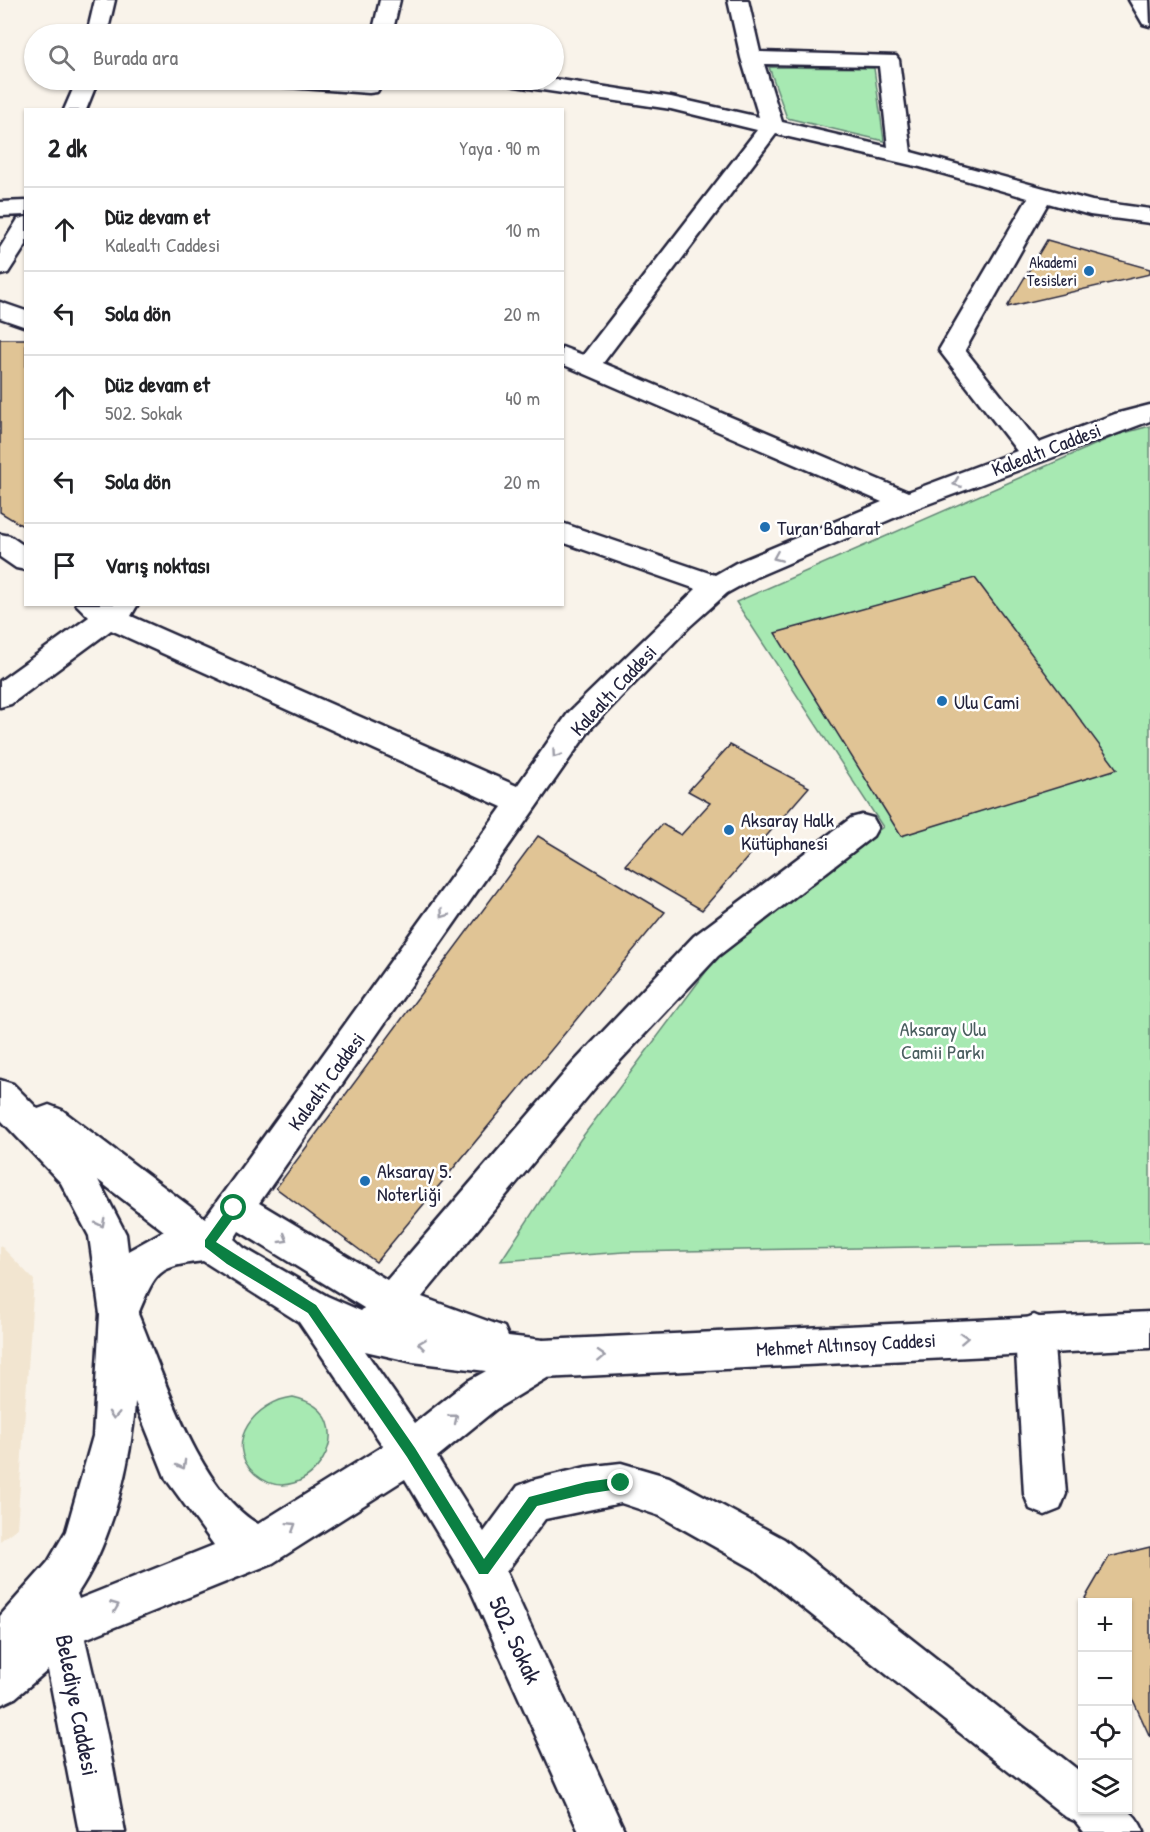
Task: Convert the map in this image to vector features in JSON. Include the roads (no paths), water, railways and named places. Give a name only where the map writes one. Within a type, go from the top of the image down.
[{"type":"street","points":[[99,24],[105,0]]},
{"type":"street","points":[[384,24],[390,0]]},
{"type":"street","points":[[738,0],[751,58],[772,125]]},
{"type":"street","points":[[1139,0],[1150,20]]},
{"type":"street","points":[[751,58],[889,60],[900,155]]},
{"type":"street","points":[[564,87],[671,103],[772,125],[900,155],[1090,208],[1150,216]]},
{"type":"street","points":[[76,108],[83,90]]},
{"type":"street","points":[[352,108],[365,90]]},
{"type":"street","points":[[588,365],[772,125]]},
{"type":"street","points":[[1034,454],[952,350],[1042,195]]},
{"type":"street","points":[[0,209],[24,208]]},
{"type":"street","points":[[0,268],[24,227]]},
{"type":"street","points":[[0,309],[24,319]]},
{"type":"street","points":[[564,356],[907,502]]},
{"type":"street","name":"Kalealtı Caddesi","points":[[209,1243],[580,720],[679,620],[717,586],[746,570],[907,502],[1124,420],[1150,413]]},
{"type":"street","points":[[564,533],[717,586]]},
{"type":"street","points":[[0,543],[24,560]]},
{"type":"street","points":[[0,696],[109,609],[522,802]]},
{"type":"street","points":[[367,1333],[586,1073],[706,946],[861,827]]},
{"type":"street","points":[[0,1084],[231,1260],[312,1309],[367,1333],[413,1343],[543,1359]]},
{"type":"street","points":[[0,1095],[74,1171],[107,1234],[119,1314],[113,1436],[85,1539],[63,1577],[0,1651]]},
{"type":"street","points":[[234,1208],[390,1303],[543,1359]]},
{"type":"street","points":[[209,1243],[166,1248],[140,1265],[119,1314],[180,1465],[225,1528],[258,1548]]},
{"type":"street","name":"502. Sokak","points":[[312,1309],[411,1452],[483,1569],[603,1832]]},
{"type":"street","name":"Mehmet Altınsoy Caddesi","points":[[543,1359],[1150,1330]]},
{"type":"street","points":[[1034,1334],[1045,1494]]},
{"type":"street","points":[[0,1651],[61,1629],[258,1548],[411,1452],[482,1395],[543,1359]]},
{"type":"street","points":[[483,1569],[533,1501],[586,1488],[621,1483],[669,1498],[769,1554],[1078,1797]]},
{"type":"street","name":"Belediye Caddesi","points":[[63,1577],[61,1629],[85,1735],[102,1832]]},
{"type":"street","points":[[0,1683],[61,1629]]},
{"type":"street","points":[[1099,1814],[1121,1832]]},
{"type":"place","name":"Akademi Tesisleri","points":[[1089,271]]},
{"type":"place","name":"Turan Baharat","points":[[765,527]]},
{"type":"place","name":"Ulu Cami","points":[[942,701]]},
{"type":"place","name":"Aksaray Halk Kütüphanesi","points":[[729,830]]},
{"type":"place","name":"Aksaray 5. Noterliği","points":[[365,1181]]},
{"type":"park label","name":"Aksaray Ulu Camii Parkı","points":[[943,1040]]}]
